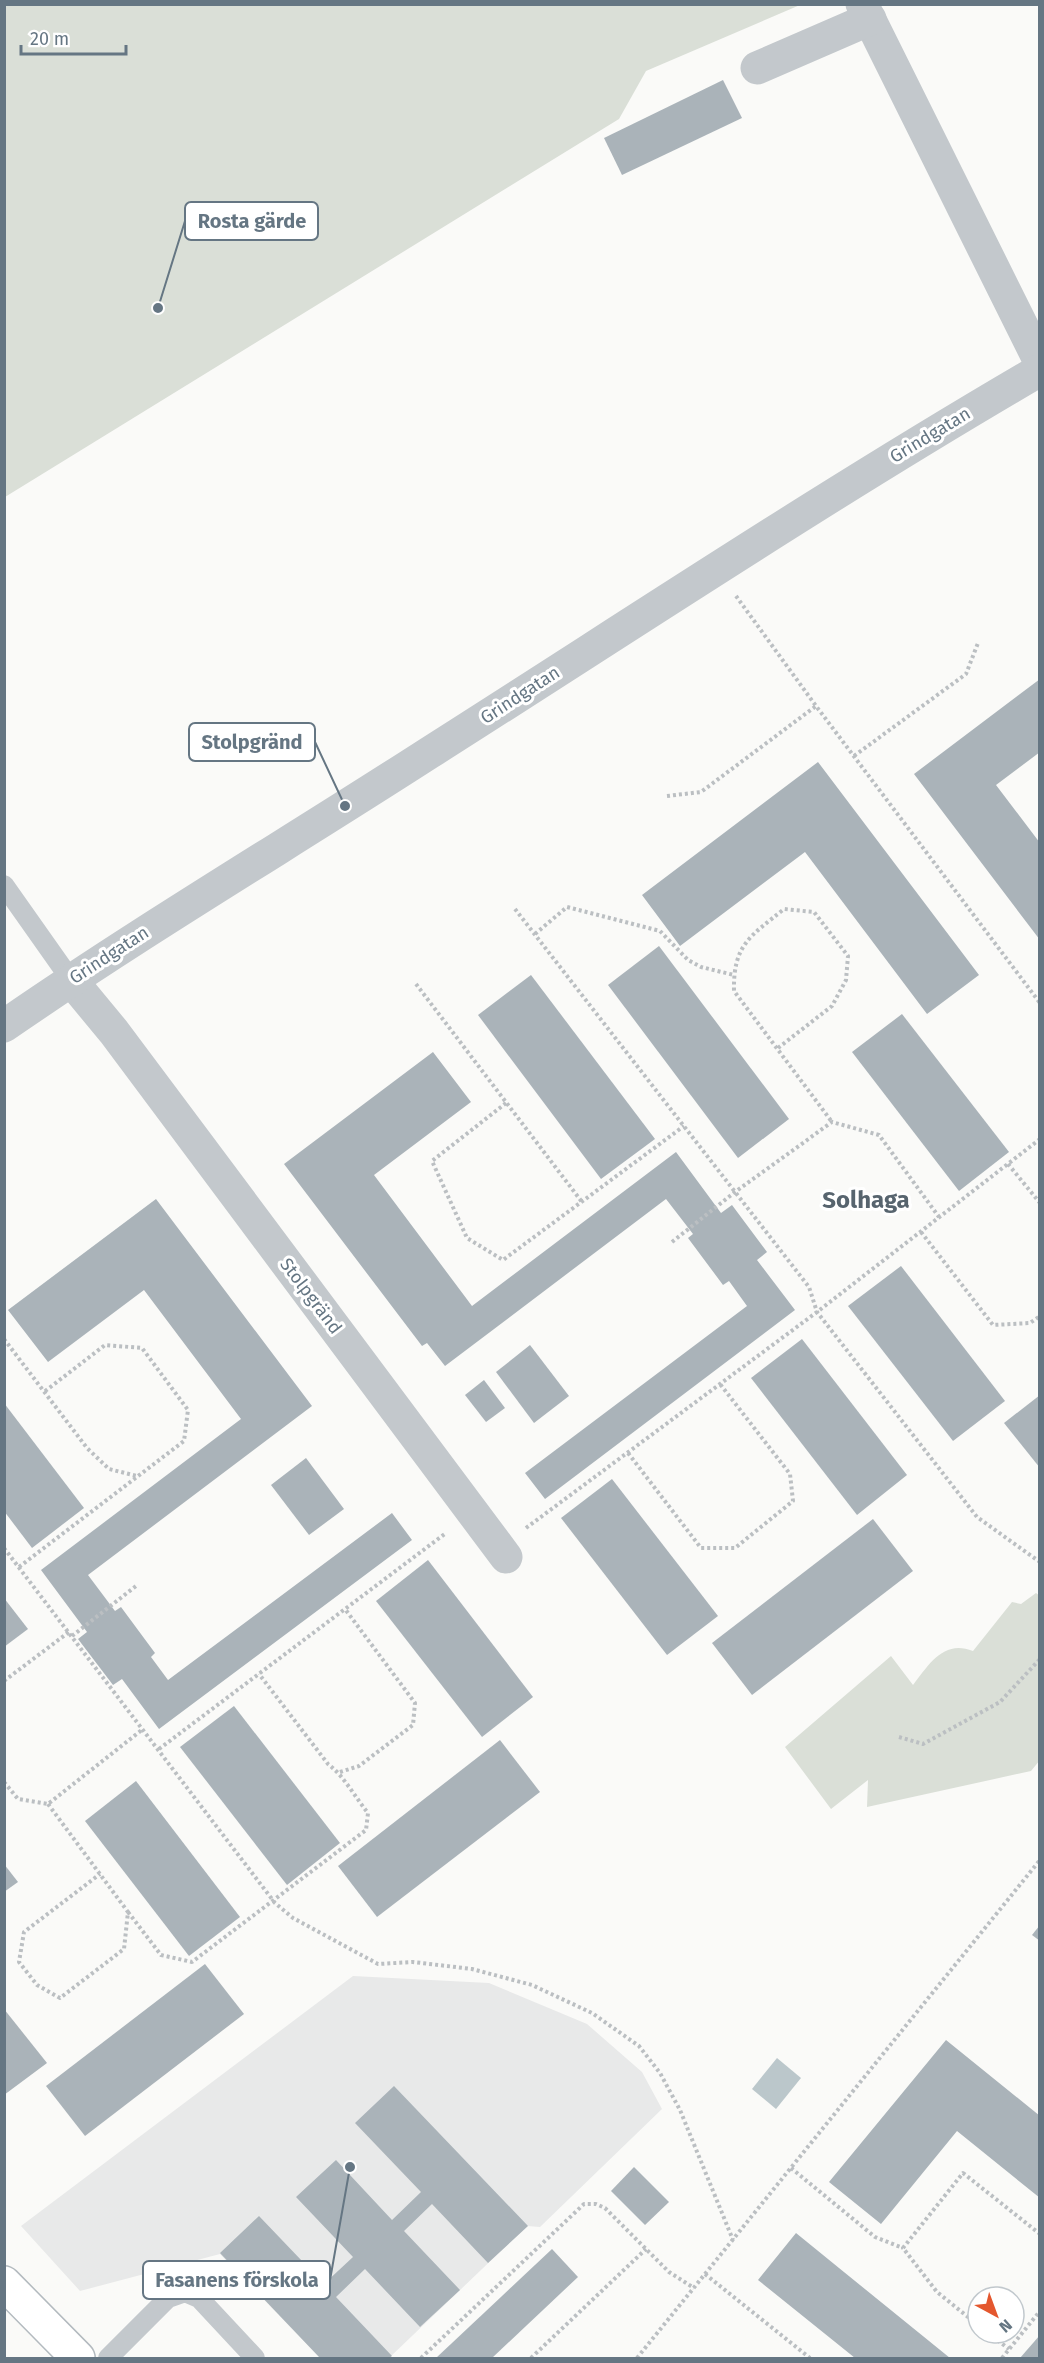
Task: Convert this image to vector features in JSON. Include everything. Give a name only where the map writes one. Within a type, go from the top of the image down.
[{"type":"street","points":[[757,68],[866,12],[1040,362]]},
{"type":"street","name":"Grindgatan","points":[[4,1026],[71,980],[717,568],[929,434],[1040,370]]},
{"type":"street","name":"Stolpgränd","points":[[71,980],[114,1032],[502,1552]]},
{"type":"street","points":[[4,2283],[78,2358]]},
{"type":"lane","points":[[4,885],[71,980]]},
{"type":"lane","points":[[108,2358],[168,2298],[185,2292],[199,2298],[255,2358]]},
{"type":"path","points":[[717,568],[816,706],[1040,1003]]},
{"type":"path","points":[[854,756],[966,674],[978,643]]},
{"type":"path","points":[[667,796],[701,792],[816,706]]},
{"type":"path","points":[[535,934],[567,907],[642,924],[660,931],[688,960],[702,967],[734,975]]},
{"type":"path","points":[[515,909],[809,1287],[817,1312],[977,1517],[1040,1562]]},
{"type":"path","points":[[778,1048],[832,1006],[846,980],[848,956],[814,912],[784,909],[747,939],[734,969],[734,991],[832,1122],[879,1135],[939,1217]]},
{"type":"path","points":[[416,984],[582,1202]]},
{"type":"path","points":[[506,1103],[432,1161],[467,1238],[504,1260],[684,1126]]},
{"type":"path","points":[[672,1242],[735,1192],[832,1122]]},
{"type":"path","points":[[502,1552],[1040,1139]]},
{"type":"path","points":[[1008,1164],[1040,1203]]},
{"type":"path","points":[[921,1232],[993,1325],[1030,1323],[1040,1316]]},
{"type":"path","points":[[4,1339],[87,1448],[109,1469],[137,1476]]},
{"type":"path","points":[[19,1567],[184,1441],[188,1410],[142,1348],[105,1345],[44,1392]]},
{"type":"path","points":[[628,1454],[701,1548],[735,1548],[793,1501],[790,1474],[720,1384]]},
{"type":"path","points":[[159,1749],[474,1513]]},
{"type":"path","points":[[4,1548],[273,1901],[293,1918],[378,1964],[413,1962],[472,1969],[532,1985],[592,2013],[639,2046],[660,2073],[680,2110],[733,2240]]},
{"type":"path","points":[[4,1681],[136,1586]]},
{"type":"path","points":[[340,1773],[359,1766],[413,1725],[415,1703],[345,1609]]},
{"type":"path","points":[[899,1737],[923,1744],[1000,1702],[1040,1659]]},
{"type":"path","points":[[4,1782],[18,1799],[48,1804],[161,1955],[192,1962],[366,1830],[368,1814],[346,1785],[340,1773],[328,1764],[259,1674]]},
{"type":"path","points":[[48,1804],[144,1729]]},
{"type":"path","points":[[637,2358],[1040,1860]]},
{"type":"path","points":[[100,1875],[24,1932],[18,1962],[37,1986],[60,1998],[124,1949],[128,1912]]},
{"type":"path","points":[[791,2168],[875,2237],[903,2248],[937,2292],[966,2315]]},
{"type":"path","points":[[903,2248],[963,2173],[1040,2234]]},
{"type":"path","points":[[421,2358],[584,2204],[596,2204],[605,2208],[669,2272],[694,2288]]},
{"type":"path","points":[[531,2358],[646,2249]]},
{"type":"path","points":[[705,2274],[810,2358]]},
{"type":"path","points":[[1002,2358],[1040,2311]]},
{"type":"path","points":[[1004,2345],[1009,2349]]},
{"type":"shaded area","points":[[5,4],[800,5],[646,71],[619,119],[5,497]]},
{"type":"shaded area","points":[[1036,1593],[1040,1596],[1040,1760],[1031,1771],[867,1807],[868,1780],[831,1809],[785,1747],[891,1656],[913,1685],[931,1662],[945,1651],[963,1648],[973,1651],[1012,1602],[1021,1604]]},
{"type":"shaded area","points":[[353,1976],[489,1983],[587,2024],[642,2072],[662,2109],[540,2227],[527,2226],[389,2358],[320,2358],[220,2254],[80,2291],[21,2226]]},
{"type":"shaded area","points":[[777,2058],[801,2078],[776,2109],[752,2089]]},
{"type":"building","points":[[723,80],[742,118],[622,175],[604,138]]},
{"type":"building","points":[[1040,679],[1040,752],[996,785],[1040,843],[1040,940],[914,774]]},
{"type":"building","points":[[818,762],[979,975],[927,1014],[805,852],[680,946],[642,895]]},
{"type":"building","points":[[659,946],[789,1119],[738,1158],[608,985]]},
{"type":"building","points":[[531,975],[655,1139],[601,1179],[478,1015]]},
{"type":"building","points":[[902,1014],[1009,1152],[959,1191],[852,1052]]},
{"type":"building","points":[[433,1052],[471,1102],[374,1175],[472,1306],[676,1152],[721,1213],[732,1205],[767,1252],[757,1260],[795,1310],[545,1499],[525,1473],[747,1306],[729,1281],[723,1285],[688,1238],[693,1234],[666,1199],[445,1366],[427,1343],[422,1346],[284,1164]]},
{"type":"building","points":[[156,1199],[312,1406],[88,1575],[115,1611],[121,1607],[155,1653],[151,1657],[168,1680],[392,1513],[412,1540],[159,1729],[122,1679],[113,1685],[78,1639],[87,1632],[41,1570],[241,1419],[144,1290],[48,1362],[8,1310]]},
{"type":"building","points":[[901,1266],[1005,1401],[953,1441],[848,1306]]},
{"type":"building","points":[[802,1339],[907,1475],[857,1515],[751,1378]]},
{"type":"building","points":[[530,1345],[569,1396],[534,1423],[496,1372]]},
{"type":"building","points":[[484,1380],[505,1408],[486,1422],[465,1395]]},
{"type":"building","points":[[1040,1395],[1040,1468],[1004,1423]]},
{"type":"building","points":[[4,1403],[84,1508],[32,1548],[4,1511]]},
{"type":"building","points":[[306,1458],[344,1509],[309,1535],[271,1485]]},
{"type":"building","points":[[612,1479],[718,1616],[667,1655],[561,1518]]},
{"type":"building","points":[[873,1519],[913,1571],[752,1695],[712,1643]]},
{"type":"building","points":[[428,1560],[533,1697],[482,1737],[376,1601]]},
{"type":"building","points":[[4,1598],[28,1629],[4,1647]]},
{"type":"building","points":[[234,1706],[340,1843],[287,1885],[180,1747]]},
{"type":"building","points":[[500,1740],[540,1792],[377,1917],[338,1866]]},
{"type":"building","points":[[136,1781],[240,1917],[189,1956],[85,1821]]},
{"type":"building","points":[[4,1864],[18,1882],[4,1892]]},
{"type":"building","points":[[1040,1925],[1040,1941],[1032,1935]]},
{"type":"building","points":[[205,1964],[244,2014],[85,2136],[46,2086]]},
{"type":"building","points":[[4,2009],[47,2063],[4,2095]]},
{"type":"building","points":[[946,2040],[1040,2116],[1040,2198],[957,2131],[881,2224],[829,2182]]},
{"type":"building","points":[[394,2086],[528,2226],[488,2263],[432,2204],[404,2231],[460,2290],[420,2327],[365,2269],[336,2297],[392,2356],[389,2358],[320,2358],[220,2253],[259,2216],[324,2284],[353,2257],[296,2197],[336,2160],[392,2220],[421,2192],[355,2123]]},
{"type":"building","points":[[634,2167],[669,2202],[645,2225],[611,2191]]},
{"type":"building","points":[[796,2233],[950,2358],[855,2358],[758,2280]]},
{"type":"building","points":[[552,2249],[578,2277],[492,2358],[436,2358]]},
{"type":"building","points":[[1040,2335],[1040,2358],[1020,2358]]},
{"type":"place","name":"Rosta gärde","points":[[158,308]]},
{"type":"place","name":"Stolpgränd","points":[[345,806]]},
{"type":"place","name":"Fasanens förskola","points":[[350,2167]]},
{"type":"district","name":"Solhaga","points":[[866,1200]]}]
